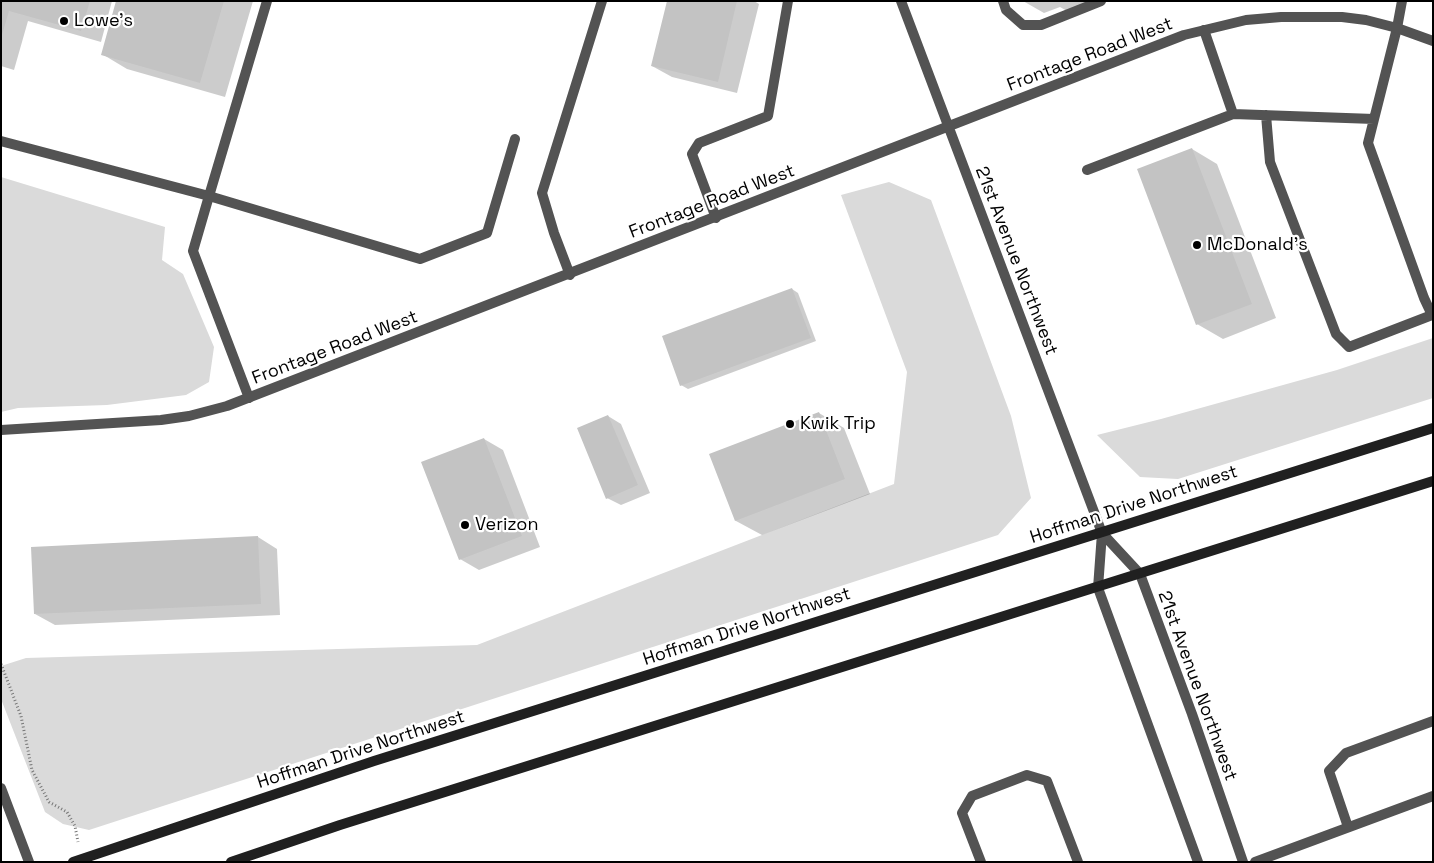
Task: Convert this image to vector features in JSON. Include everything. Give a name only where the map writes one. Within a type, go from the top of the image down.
[{"type":"main road","name":"Hoffman Drive Northwest","points":[[78,860],[374,761],[1433,428]]},
{"type":"main road","points":[[231,862],[340,825],[1433,482]]},
{"type":"street","points":[[248,398],[193,251],[267,1]]},
{"type":"street","points":[[570,275],[554,233],[542,193],[602,1]]},
{"type":"street","points":[[716,218],[692,154],[699,143],[768,116],[788,1]]},
{"type":"street","name":"21st Avenue Northwest","points":[[900,1],[1102,533],[1140,574],[1192,714],[1243,862]]},
{"type":"street","points":[[1003,1],[1006,10],[1023,25],[1041,25],[1101,1]]},
{"type":"street","points":[[1266,115],[1270,162],[1336,334],[1350,347],[1432,314],[1424,298],[1368,143],[1402,1]]},
{"type":"street","name":"Frontage Road West","points":[[1,430],[161,420],[205,412],[248,398],[570,275],[1184,35],[1246,20],[1315,16],[1366,20],[1397,28],[1433,41]]},
{"type":"street","points":[[1204,30],[1233,114]]},
{"type":"street","points":[[1087,170],[1233,114],[1374,119]]},
{"type":"street","points":[[1,141],[209,196],[420,259],[487,233],[515,139]]},
{"type":"street","name":"21st Avenue Northwest","points":[[1102,533],[1098,588],[1198,862]]},
{"type":"street","points":[[1348,828],[1328,771],[1346,753],[1433,720]]},
{"type":"street","points":[[981,862],[962,813],[972,796],[1027,775],[1047,781],[1078,862]]},
{"type":"street","points":[[1,788],[29,862]]},
{"type":"street","points":[[1255,862],[1433,796]]},
{"type":"path","points":[[1,664],[21,716],[32,770],[49,802],[67,812],[75,826],[78,860]]},
{"type":"shaded area","points":[[1,177],[165,227],[162,260],[183,274],[214,347],[209,382],[186,395],[107,405],[18,408],[1,412]]},
{"type":"shaded area","points":[[889,182],[931,200],[1011,416],[1031,498],[998,535],[89,830],[63,824],[45,812],[1,699],[1,666],[26,658],[477,645],[894,484],[907,372],[841,195]]},
{"type":"shaded area","points":[[1433,338],[1433,398],[1178,479],[1140,477],[1097,435],[1337,370]]},
{"type":"building","name":"Lowe's","points":[[1,1],[90,1],[81,31],[9,11],[2,35]]},
{"type":"building","points":[[116,1],[224,1],[200,83],[101,55]]},
{"type":"building","points":[[667,1],[737,1],[718,82],[651,66]]},
{"type":"building","points":[[1192,148],[1252,304],[1196,325],[1137,169]]},
{"type":"building","points":[[792,288],[811,338],[680,386],[662,336]]},
{"type":"building","points":[[819,412],[845,479],[735,521],[709,454]]},
{"type":"building","points":[[608,415],[638,485],[606,499],[577,428]]},
{"type":"building","points":[[484,438],[522,536],[459,560],[421,462]]},
{"type":"building","points":[[258,536],[261,604],[34,614],[31,547]]},
{"type":"place","name":"Lowe's","points":[[64,21]]},
{"type":"place","name":"McDonald's","points":[[1197,245]]},
{"type":"place","name":"Kwik Trip","points":[[790,424]]},
{"type":"place","name":"Verizon","points":[[465,525]]}]
